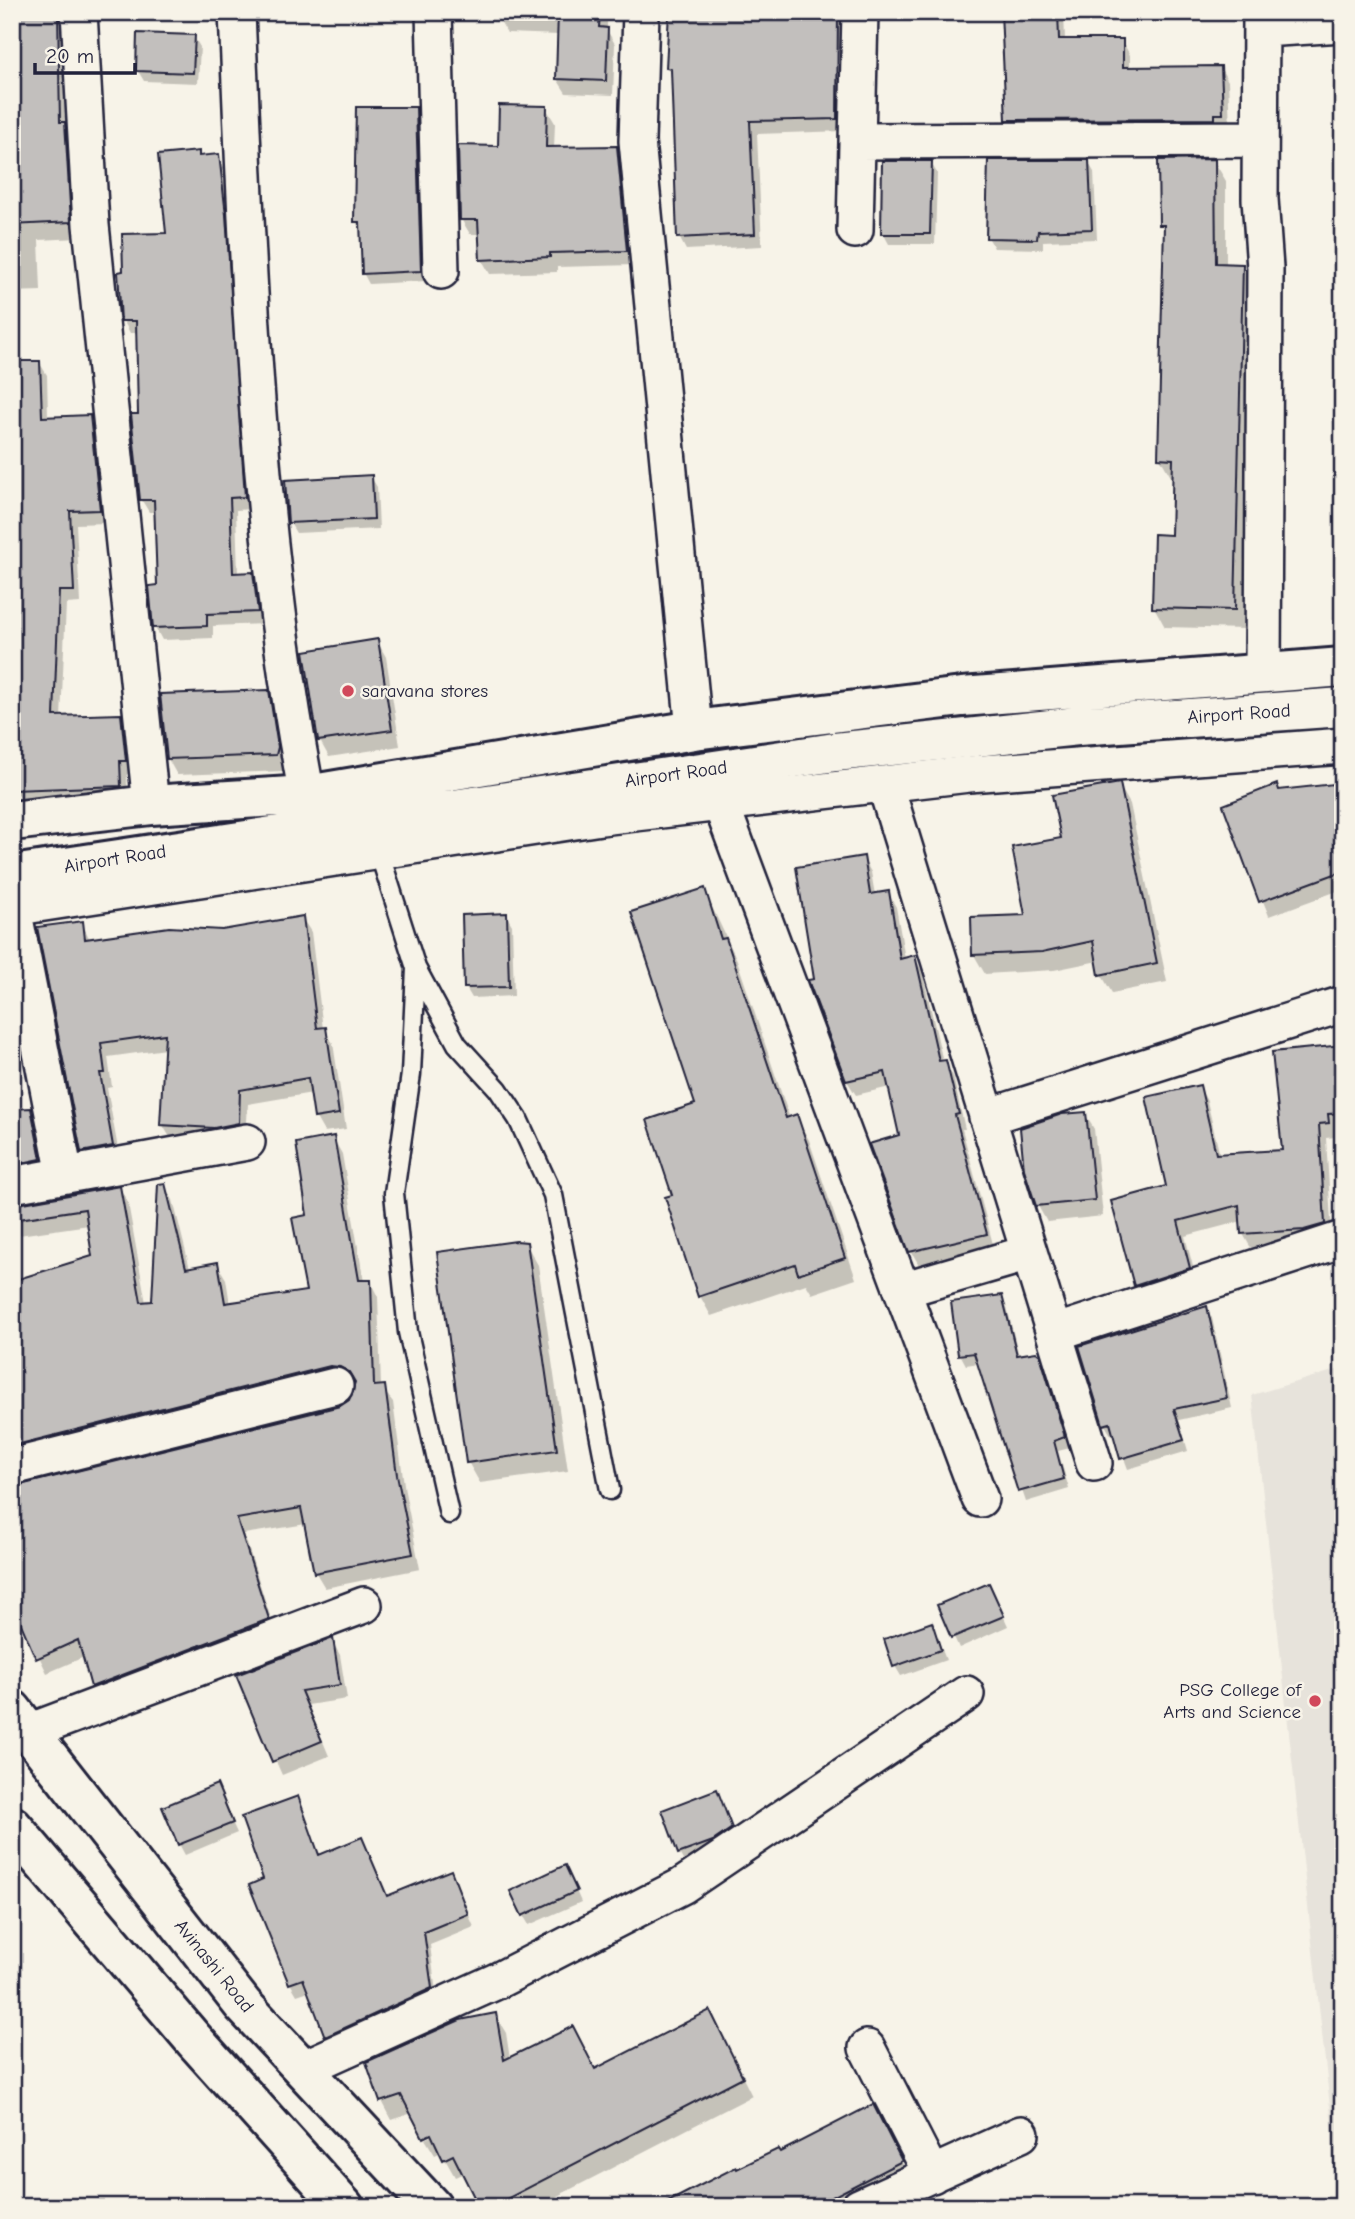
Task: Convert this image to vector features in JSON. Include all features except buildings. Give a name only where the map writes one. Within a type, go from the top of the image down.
[{"type":"street","points":[[79,12],[91,225],[151,805]]},
{"type":"street","points":[[237,12],[247,234],[267,504],[290,710],[307,795]]},
{"type":"street","points":[[434,12],[441,271]]},
{"type":"street","points":[[641,12],[637,141],[694,730]]},
{"type":"street","points":[[855,230],[860,12]]},
{"type":"street","points":[[1263,674],[1265,268],[1260,199],[1261,21],[1343,24]]},
{"type":"street","points":[[857,141],[1260,139]]},
{"type":"street","name":"Airport Road","points":[[12,821],[151,805],[307,795],[694,730],[962,697],[1343,667]]},
{"type":"street","name":"Airport Road","points":[[12,875],[835,751],[1078,726],[1343,707]]},
{"type":"street","points":[[65,1175],[12,908],[601,817],[969,774],[1343,746]]},
{"type":"street","points":[[885,784],[1094,1463]]},
{"type":"street","points":[[721,804],[980,1499]]},
{"type":"street","points":[[988,1117],[1343,1004]]},
{"type":"street","points":[[12,1185],[247,1142]]},
{"type":"street","points":[[1054,1333],[1343,1239]]},
{"type":"street","points":[[902,1290],[1029,1253]]},
{"type":"street","points":[[12,1466],[335,1386]]},
{"type":"street","points":[[22,1720],[364,1605]]},
{"type":"street","points":[[304,2068],[497,1981],[682,1886],[966,1694]]},
{"type":"street","name":"Avinashi Road","points":[[22,1720],[243,2005],[432,2207]]},
{"type":"street","points":[[12,1826],[194,2040],[344,2207]]},
{"type":"street","points":[[867,2048],[932,2175]]},
{"type":"street","points":[[859,2207],[1021,2134]]},
{"type":"lane","points":[[379,852],[416,968],[457,1044],[498,1089],[518,1119],[553,1195],[610,1490]]},
{"type":"lane","points":[[416,968],[411,1074],[394,1193],[408,1332],[449,1514]]},
{"type":"shaded area","name":"PSG College of Arts and Science","points":[[1343,1368],[1343,2207],[1341,2207],[1252,1395]]},
{"type":"place","name":"saravana stores","points":[[348,691]]},
{"type":"place","name":"PSG College of Arts and Science","points":[[1315,1701]]}]
